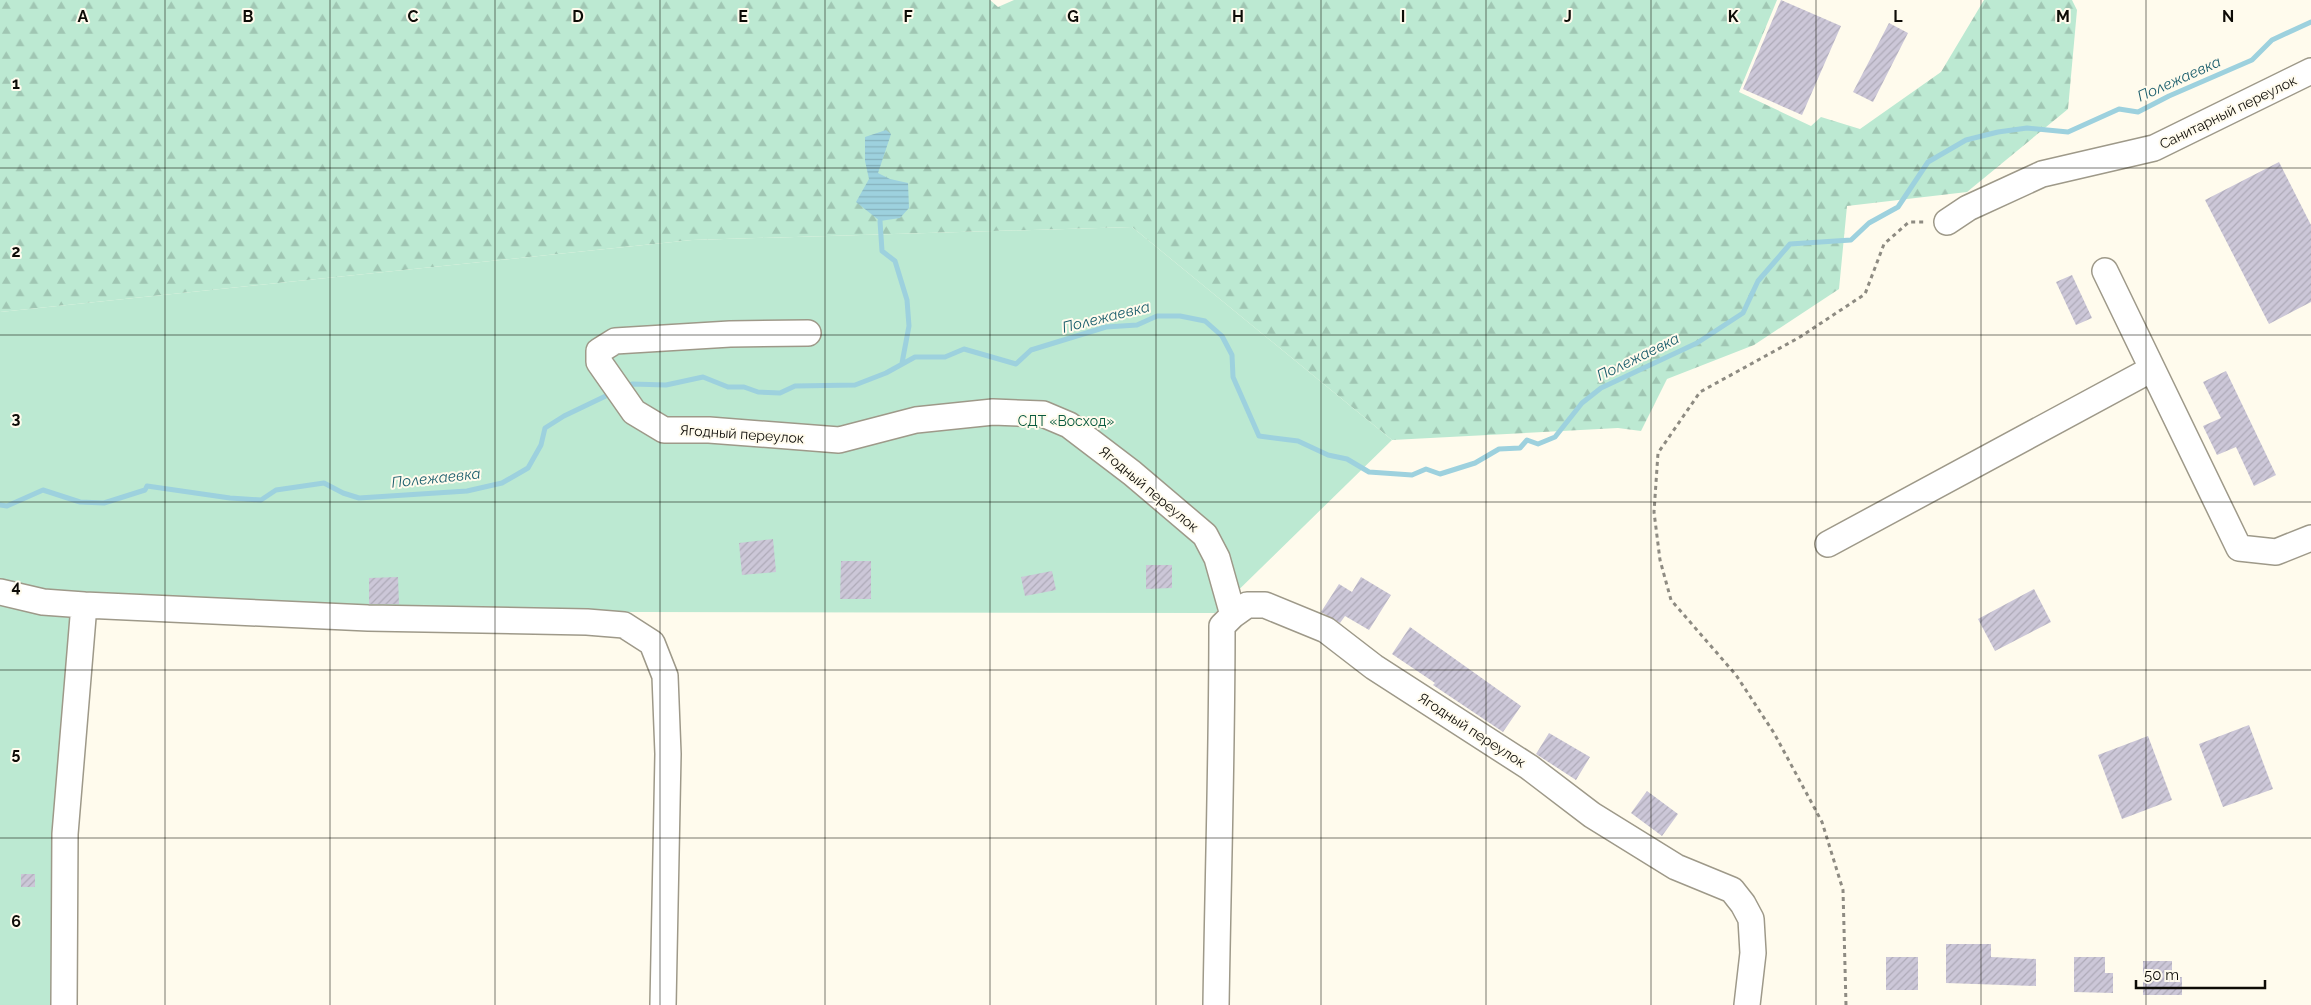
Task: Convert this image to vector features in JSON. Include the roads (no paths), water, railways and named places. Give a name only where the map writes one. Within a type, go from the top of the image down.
[{"type":"street","name":"Санитарный переулок","points":[[1947,222],[1968,208],[2042,174],[2154,148],[2311,71]]},
{"type":"street","points":[[2105,271],[2239,548],[2276,552],[2311,538]]},
{"type":"street","name":"Ягодный переулок","points":[[808,333],[730,334],[615,341],[599,351],[599,362],[634,412],[664,430],[709,430],[838,440],[916,420],[993,412],[1043,414],[1070,425],[1132,473],[1204,535],[1217,558],[1233,615],[1247,605],[1265,605],[1326,630],[1374,667],[1529,767],[1592,814],[1676,867],[1732,890],[1743,904],[1751,920],[1754,953],[1747,1005]]},
{"type":"street","points":[[1828,544],[2152,368]]},
{"type":"street","points":[[0,592],[43,602],[368,618],[587,622],[624,625],[652,643],[665,676],[668,754],[663,1005]]},
{"type":"street","points":[[64,1005],[65,834],[84,604]]},
{"type":"street","points":[[1216,1005],[1218,822],[1222,752],[1222,626],[1233,615]]},
{"type":"water","points":[[886,130],[891,134],[878,173],[890,179],[908,183],[909,208],[900,218],[880,221],[856,202],[869,179],[865,161],[865,137]]},
{"type":"waterway","name":"Полежаевка","points":[[624,388],[632,384],[666,385],[703,377],[728,387],[744,387],[758,392],[780,393],[795,386],[855,385],[886,373],[915,357],[945,357],[964,349],[1016,364],[1031,350],[1106,327],[1137,325],[1157,316],[1180,316],[1205,321],[1222,336],[1232,355],[1233,377],[1259,436],[1298,441],[1328,455],[1347,459],[1369,472],[1412,475],[1426,469],[1440,474],[1475,463],[1499,449],[1520,448],[1527,440],[1538,444],[1555,437],[1582,403],[1601,388],[1697,343],[1743,313],[1758,281],[1790,244],[1851,240],[1869,223],[1898,207],[1928,162],[1966,140],[1998,132],[2027,128],[2068,132],[2119,109],[2138,112],[2169,96],[2252,60],[2272,40],[2311,22]]},
{"type":"waterway","name":"Полежаевка","points":[[880,221],[882,251],[895,261],[907,300],[909,326],[902,363]]},
{"type":"waterway","name":"Полежаевка","points":[[0,505],[7,506],[43,490],[80,502],[104,503],[145,490],[147,486],[230,498],[261,500],[276,490],[324,483],[343,493],[359,498],[467,491],[502,483],[528,468],[541,445],[545,428],[564,416],[612,393]]},
{"type":"park label","name":"СДТ «Восход»","points":[[1066,421]]}]
